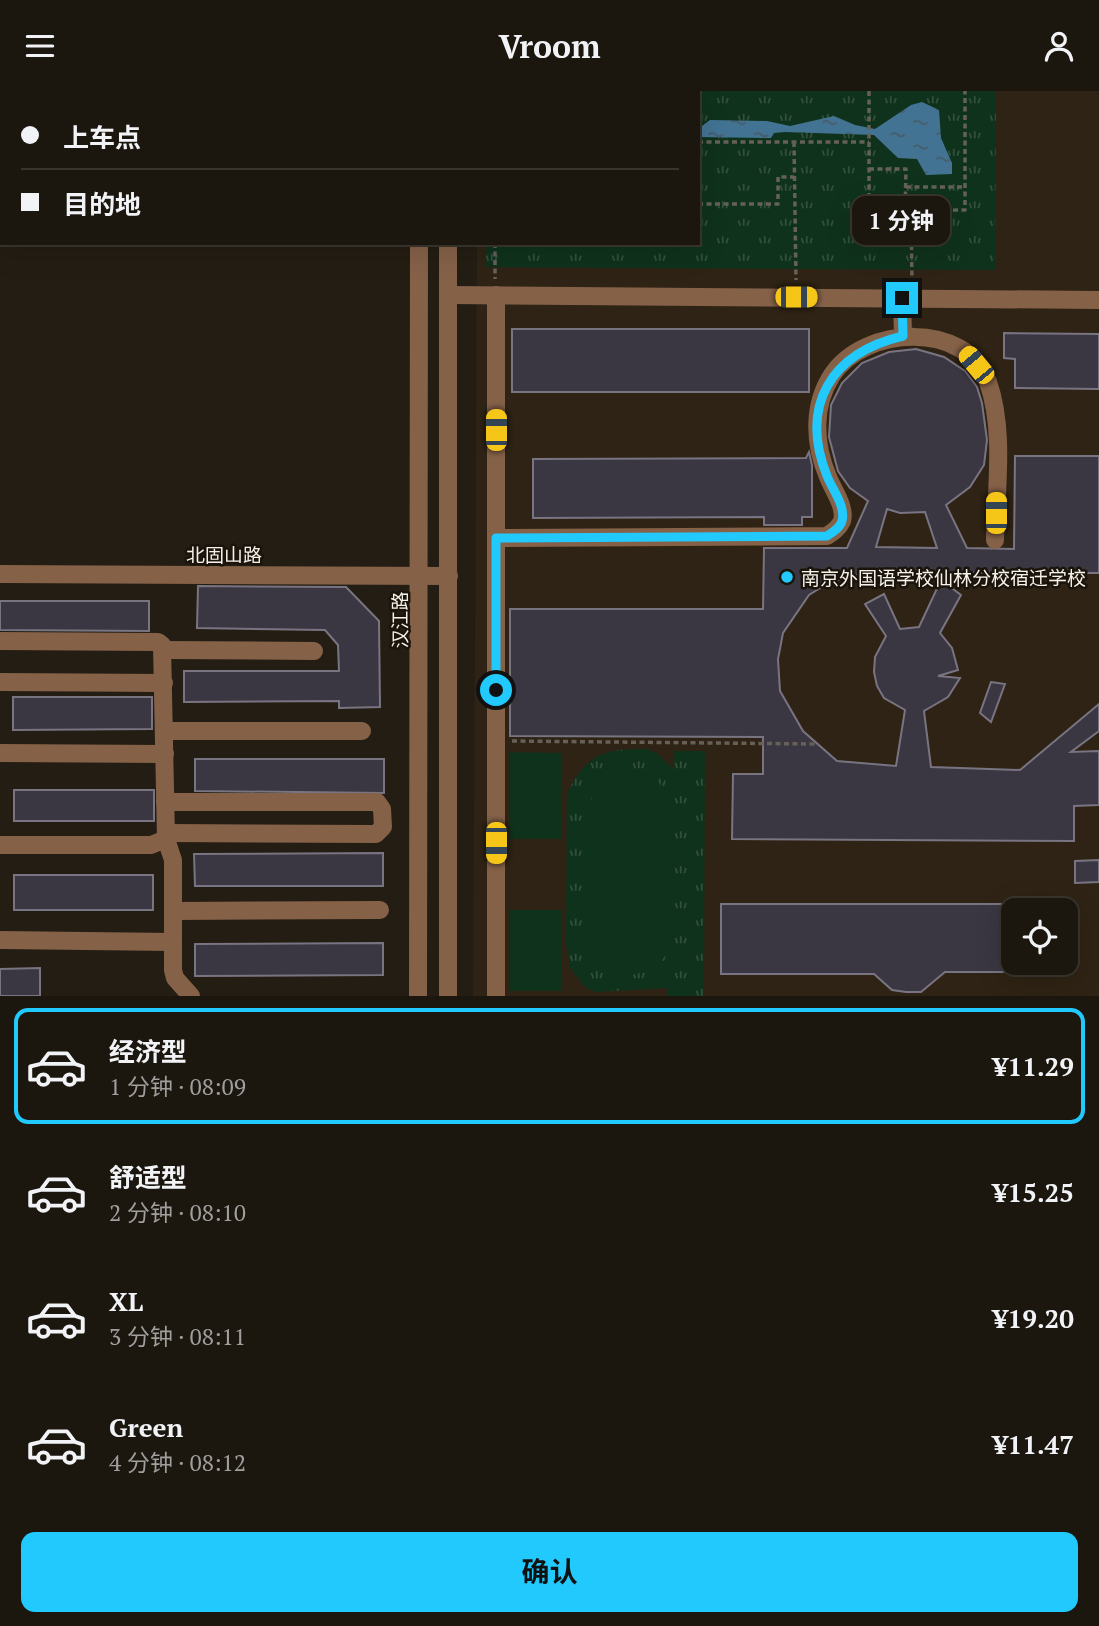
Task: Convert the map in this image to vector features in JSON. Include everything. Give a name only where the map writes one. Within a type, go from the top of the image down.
[{"type":"street","name":"汉江路","points":[[418,996],[419,245]]},
{"type":"street","points":[[447,996],[448,245]]},
{"type":"street","points":[[449,295],[1099,300]]},
{"type":"street","points":[[496,295],[496,996]]},
{"type":"street","points":[[903,336],[907,298]]},
{"type":"street","points":[[496,538],[827,536],[842,520],[840,503],[827,476],[818,446],[818,404],[833,374],[852,356],[877,342],[903,336],[933,338],[966,353],[986,377],[996,407],[995,540]]},
{"type":"street","name":"北固山路","points":[[0,574],[449,576]]},
{"type":"street","points":[[0,641],[158,642],[163,650],[166,836],[173,853],[175,978],[191,996]]},
{"type":"street","points":[[163,650],[314,651]]},
{"type":"street","points":[[0,682],[164,683]]},
{"type":"street","points":[[164,731],[362,731]]},
{"type":"street","points":[[0,753],[165,754]]},
{"type":"street","points":[[0,845],[151,845],[166,836],[376,834],[383,827],[382,809],[377,802],[165,802]]},
{"type":"street","points":[[173,911],[380,910]]},
{"type":"street","points":[[0,940],[173,942]]},
{"type":"path","points":[[869,91],[869,211],[965,210],[965,91]]},
{"type":"path","points":[[700,142],[869,142]]},
{"type":"path","points":[[794,142],[796,297]]},
{"type":"path","points":[[869,169],[906,169],[905,211]]},
{"type":"path","points":[[700,204],[778,204],[778,177],[794,177]]},
{"type":"path","points":[[906,187],[965,187]]},
{"type":"path","points":[[907,298],[911,211]]},
{"type":"path","points":[[495,245],[496,295]]},
{"type":"path","points":[[496,741],[816,744]]},
{"type":"shaded area","name":"南京外国语学校仙林分校宿迁学校","points":[[700,91],[1099,91],[1099,996],[473,996],[477,245],[700,245]]},
{"type":"green space","points":[[700,91],[996,91],[995,270],[485,267],[486,245],[700,245]]},
{"type":"green space","points":[[646,749],[657,753],[674,770],[674,751],[705,751],[704,996],[668,996],[667,988],[596,992],[586,988],[570,968],[566,942],[567,793],[582,769],[598,756],[618,750]]},
{"type":"green space","points":[[510,752],[561,753],[561,839],[509,839]]},
{"type":"green space","points":[[620,771],[636,772],[656,779],[675,805],[675,938],[656,965],[629,975],[615,973],[602,966],[592,955],[586,938],[587,808],[597,788]]},
{"type":"green space","points":[[510,910],[562,910],[561,991],[509,991]]},
{"type":"water","points":[[922,102],[939,110],[941,138],[952,163],[952,174],[926,175],[917,159],[898,158],[874,135],[785,132],[774,133],[771,138],[700,137],[700,128],[710,120],[767,121],[790,126],[834,116],[855,125],[875,129],[911,105]]},
{"type":"building","points":[[512,329],[809,329],[809,392],[512,392]]},
{"type":"building","points":[[1004,333],[1099,334],[1099,389],[1015,388],[1015,359],[1004,358]]},
{"type":"building","points":[[916,349],[944,357],[965,371],[977,387],[987,440],[984,465],[970,487],[946,505],[967,548],[1014,549],[1015,456],[1099,456],[1099,573],[868,572],[830,582],[809,595],[783,633],[778,659],[780,691],[803,731],[837,761],[896,766],[905,710],[884,698],[877,686],[875,657],[886,636],[865,604],[884,594],[900,629],[919,627],[941,580],[961,595],[940,633],[952,648],[958,670],[938,676],[960,678],[948,697],[924,711],[931,767],[1020,770],[1099,704],[1099,731],[1071,752],[1099,751],[1099,805],[1074,806],[1074,841],[732,839],[733,774],[763,774],[763,737],[510,736],[510,609],[763,609],[764,548],[847,548],[868,501],[850,488],[838,471],[829,437],[831,405],[842,383],[862,363],[889,352]],"holes":[[[887,509],[900,513],[925,512],[937,548],[876,547]]]},
{"type":"building","points":[[809,452],[812,465],[812,517],[802,517],[802,525],[764,525],[764,517],[533,518],[533,459],[806,458]]},
{"type":"building","points":[[198,586],[346,587],[379,621],[380,707],[339,708],[339,701],[184,702],[184,671],[339,671],[338,645],[325,630],[197,628]]},
{"type":"building","points":[[0,601],[149,601],[149,631],[0,630]]},
{"type":"building","points":[[991,682],[1005,684],[991,722],[980,713]]},
{"type":"building","points":[[13,697],[152,697],[152,729],[13,730]]},
{"type":"building","points":[[195,759],[384,759],[384,793],[195,791]]},
{"type":"building","points":[[14,790],[154,790],[154,821],[14,821]]},
{"type":"building","points":[[383,853],[383,886],[195,886],[194,854]]},
{"type":"building","points":[[1099,860],[1099,882],[1075,883],[1075,861]]},
{"type":"building","points":[[14,875],[153,875],[153,910],[14,910]]},
{"type":"building","points":[[721,904],[1001,904],[1001,972],[945,972],[921,992],[892,990],[874,974],[721,974]]},
{"type":"building","points":[[383,943],[383,975],[195,976],[195,944]]},
{"type":"building","points":[[40,968],[40,996],[0,996],[0,969]]},
{"type":"place","name":"南京外国语学校仙林分校宿迁学校","points":[[787,577]]},
{"type":"route","points":[[496,690],[496,538],[827,536],[836,530],[842,520],[840,503],[827,476],[818,446],[818,404],[833,374],[852,356],[877,342],[903,336],[902,298]]}]
